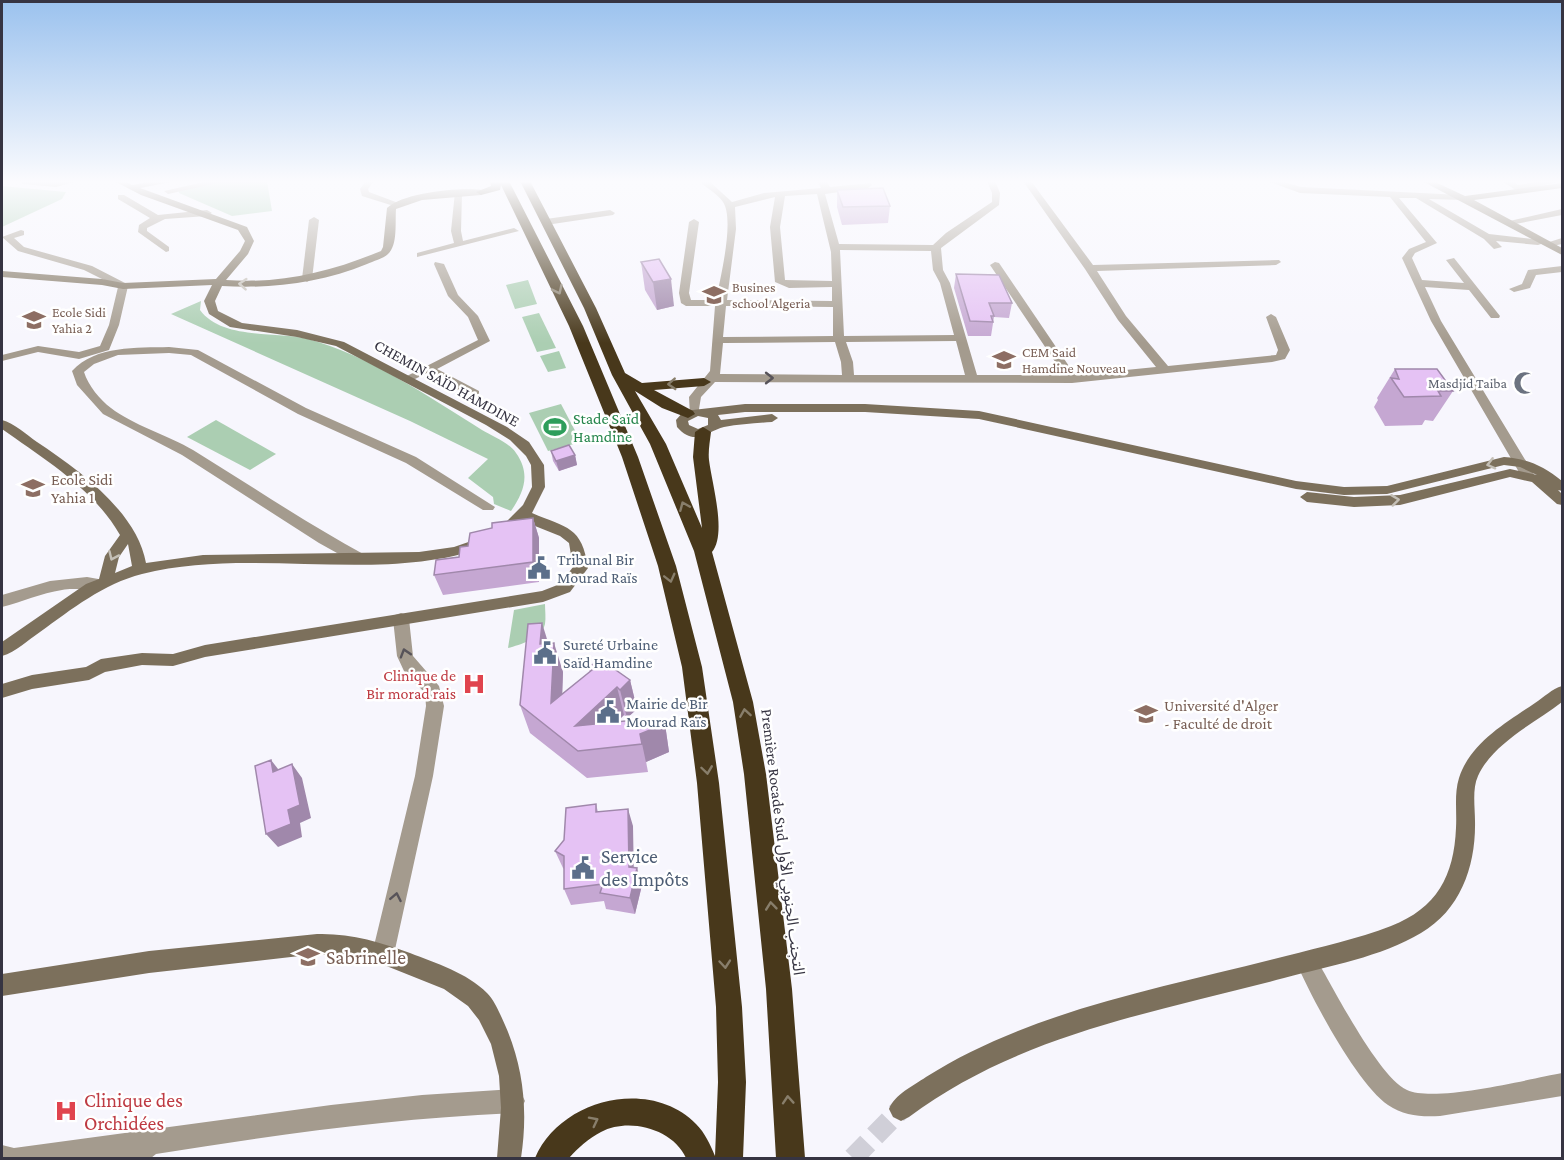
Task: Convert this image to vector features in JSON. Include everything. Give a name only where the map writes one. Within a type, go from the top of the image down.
[{"type":"highway","name":"Première Rocade Sud التجنب الجنوبي الأول","points":[[543,235],[576,326],[630,457],[667,566],[692,667],[708,783],[729,1007],[732,1082],[729,1158]]},
{"type":"highway","name":"Première Rocade Sud التجنب الجنوبي الأول","points":[[546,235],[590,308],[619,375],[658,444],[703,551],[743,702],[754,774],[779,989],[791,1158]]},
{"type":"highway","points":[[619,375],[667,405],[697,410]]},
{"type":"highway","points":[[640,387],[708,380]]},
{"type":"highway","points":[[703,551],[708,546],[711,533],[701,457],[709,428]]},
{"type":"highway","points":[[550,1158],[570,1137],[600,1117],[640,1112],[664,1118],[684,1132],[701,1158]]},
{"type":"street","points":[[12,235],[7,237],[21,249],[88,268],[123,286]]},
{"type":"street","points":[[147,235],[166,249]]},
{"type":"street","points":[[218,282],[241,257],[250,241],[247,235]]},
{"type":"street","points":[[307,279],[311,235]]},
{"type":"street","points":[[2,274],[102,282],[123,286],[169,282],[261,284],[307,279],[348,268],[384,253],[388,247],[389,235]]},
{"type":"street","points":[[457,235],[459,244]]},
{"type":"street","points":[[420,255],[497,235]]},
{"type":"street","points":[[692,235],[684,300],[688,304],[838,304]]},
{"type":"street","points":[[697,410],[697,391],[708,380],[717,363],[717,340],[729,235]]},
{"type":"street","points":[[775,235],[780,282],[789,285],[837,284]]},
{"type":"street","points":[[832,235],[835,247],[839,339],[847,362],[848,377]]},
{"type":"street","points":[[835,247],[936,248],[950,235]]},
{"type":"street","points":[[1067,235],[1122,318],[1164,369]]},
{"type":"street","points":[[1425,235],[1432,243],[1412,251],[1407,258],[1436,321],[1528,476]]},
{"type":"street","points":[[1484,235],[1497,247]]},
{"type":"street","points":[[1529,235],[1563,254]]},
{"type":"street","points":[[1531,235],[1543,243]]},
{"type":"street","points":[[1487,237],[1543,243],[1563,242]]},
{"type":"street","points":[[936,248],[938,270],[950,283],[960,338],[972,379]]},
{"type":"street","points":[[1451,260],[1496,316]]},
{"type":"street","points":[[1090,268],[1276,262]]},
{"type":"street","points":[[407,379],[484,341],[473,316],[453,296],[439,264]]},
{"type":"street","points":[[996,265],[1072,379]]},
{"type":"street","points":[[1514,289],[1526,286],[1532,272],[1563,270]]},
{"type":"street","name":"CHEMIN SAÏD HAMDINE","points":[[218,282],[209,305],[220,318],[228,323],[325,339],[360,354],[407,379],[500,430],[528,450],[533,456],[539,478],[535,500],[525,516]]},
{"type":"street","points":[[992,282],[1007,282]]},
{"type":"street","points":[[1419,283],[1472,286]]},
{"type":"street","points":[[2,358],[38,349],[80,356],[105,348],[114,325],[123,286]]},
{"type":"street","points":[[708,380],[848,377],[1072,379],[1281,357],[1284,350],[1270,317]]},
{"type":"street","points":[[717,340],[960,338]]},
{"type":"street","points":[[360,559],[268,502],[239,487],[187,452],[107,411],[81,381],[78,371],[90,362],[117,352],[169,350],[195,352],[302,411],[411,460],[488,507]]},
{"type":"street","points":[[428,369],[475,394]]},
{"type":"street","points":[[1563,487],[1545,473],[1522,463],[1500,462],[1387,490],[1344,491],[1296,485],[979,415],[865,408],[745,408],[697,410],[682,420],[682,427],[691,432],[795,416],[908,418],[956,422],[1046,437],[1303,496],[1354,502],[1400,500],[1505,473],[1528,476],[1542,483],[1563,501]]},
{"type":"street","points":[[697,410],[714,418],[709,428]]},
{"type":"street","points":[[2,424],[47,455],[89,488],[114,512],[136,546],[140,568]]},
{"type":"street","points":[[2,650],[102,582],[140,568],[203,560],[274,557],[360,559],[419,557],[455,552],[494,537],[525,516],[565,533],[578,547],[581,568],[565,588],[543,596],[206,651],[173,660],[141,659],[101,666],[89,673],[32,682],[2,691]]},
{"type":"street","points":[[102,582],[112,556],[127,535]]},
{"type":"street","points":[[2,601],[66,584],[102,582]]},
{"type":"street","points":[[383,954],[424,776],[435,706],[433,691],[410,666],[405,656],[401,619]]},
{"type":"street","points":[[901,1108],[923,1091],[966,1065],[1046,1032],[1093,1017],[1383,940],[1430,917],[1445,901],[1457,880],[1464,853],[1469,774],[1492,743],[1563,693]]},
{"type":"street","points":[[2,985],[148,962],[317,944],[339,943],[383,954],[457,984],[477,999],[489,1016],[507,1055],[513,1101],[508,1158]]},
{"type":"street","points":[[1307,962],[1367,1064],[1382,1086],[1394,1097],[1407,1103],[1451,1103],[1563,1084]]},
{"type":"street","points":[[18,1158],[142,1151],[357,1113],[465,1102],[513,1101]]},
{"type":"street","points":[[2,1157],[9,1158]]},
{"type":"green space","points":[[528,280],[537,304],[515,309],[506,285]]},
{"type":"green space","points":[[201,301],[200,310],[210,320],[222,326],[250,333],[308,339],[352,355],[398,378],[505,443],[513,449],[521,461],[524,476],[522,490],[511,511],[494,504],[493,497],[468,478],[488,459],[410,421],[171,314]]},
{"type":"green space","points":[[539,313],[556,348],[537,352],[522,317]]},
{"type":"green space","points":[[559,351],[566,368],[548,372],[540,356]]},
{"type":"green space","name":"Stade Saïd Hamdine","points":[[561,404],[581,442],[548,451],[529,413]]},
{"type":"green space","points":[[216,420],[276,454],[250,470],[187,437]]},
{"type":"green space","points":[[545,604],[545,624],[540,633],[524,643],[508,648],[514,610]]},
{"type":"building","points":[[659,259],[671,279],[653,282],[641,262]]},
{"type":"building","points":[[956,274],[999,275],[1012,303],[989,303],[994,316],[991,316],[993,322],[970,321]]},
{"type":"building","points":[[1395,369],[1437,369],[1453,391],[1438,391],[1441,396],[1404,397],[1391,378],[1399,379]]},
{"type":"building","points":[[569,445],[575,455],[556,461],[551,451]]},
{"type":"building","points":[[533,518],[533,562],[434,575],[436,560],[459,557],[460,547],[468,546],[470,533],[492,528],[492,523]]},
{"type":"building","points":[[542,623],[540,644],[554,643],[551,703],[592,670],[588,668],[600,659],[630,680],[620,690],[617,687],[575,726],[635,720],[636,724],[665,724],[640,734],[642,744],[578,751],[520,705],[528,624]]},
{"type":"building","points":[[271,760],[273,772],[292,764],[300,805],[288,810],[291,824],[266,834],[255,766]]},
{"type":"building","name":"Service des Impôts","points":[[596,804],[596,812],[628,809],[629,867],[637,868],[630,898],[600,893],[603,884],[564,889],[564,856],[555,851],[564,840],[566,808]]},
{"type":"tunnel","points":[[853,1158],[901,1109]]},
{"type":"place","name":"Busines school Algeria","points":[[714,295]]},
{"type":"place","name":"Ecole Sidi Yahia 2","points":[[34,320]]},
{"type":"place","name":"CEM Said Hamdine Nouveau","points":[[1004,360]]},
{"type":"place","name":"Masdjid Taiba","points":[[1525,383]]},
{"type":"place","name":"Stade Saïd Hamdine","points":[[555,427]]},
{"type":"place","name":"Ecole Sidi Yahia 1","points":[[33,488]]},
{"type":"place","name":"Tribunal Bir Mourad Raïs","points":[[539,568]]},
{"type":"place","name":"Sureté Urbaine Saïd Hamdine","points":[[545,653]]},
{"type":"place","name":"Clinique de Bir morad rais","points":[[474,684]]},
{"type":"place","name":"Mairie de Bir Mourad Raïs","points":[[608,712]]},
{"type":"place","name":"Université d'Alger - Faculté de droit","points":[[1146,714]]},
{"type":"place","name":"Service des Impôts","points":[[583,868]]},
{"type":"place","name":"Sabrinelle","points":[[308,957]]},
{"type":"place","name":"Clinique des Orchidées","points":[[66,1111]]}]
